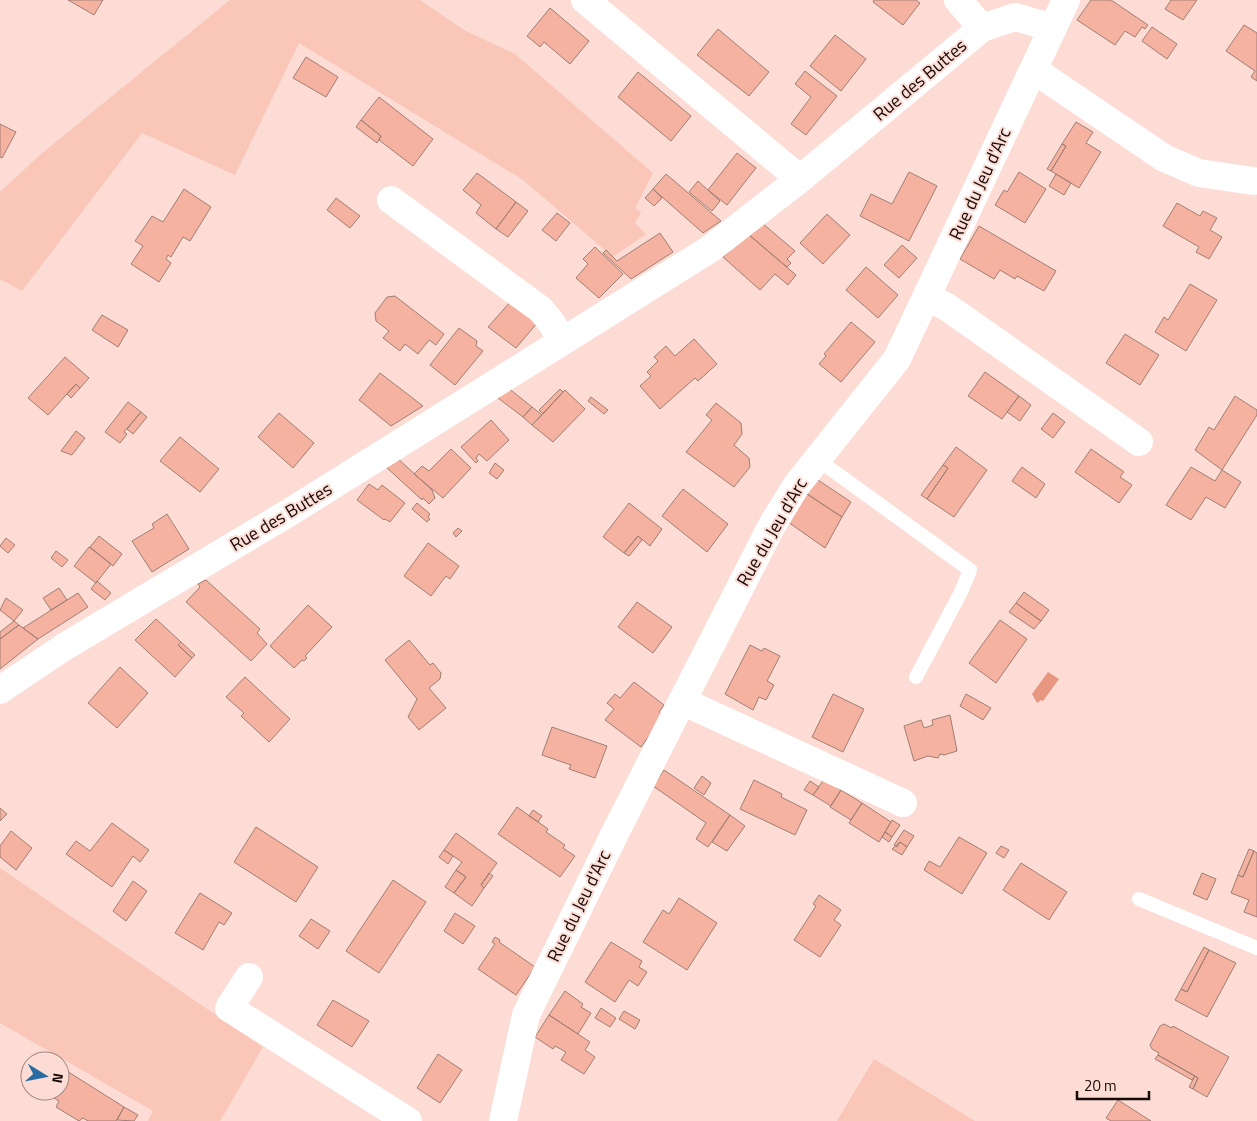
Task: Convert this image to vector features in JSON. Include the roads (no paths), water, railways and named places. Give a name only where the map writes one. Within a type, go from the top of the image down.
[{"type":"street","points":[[585,0],[800,179]]},
{"type":"street","points":[[958,0],[982,28]]},
{"type":"street","name":"Rue du Jeu d'Arc","points":[[503,1121],[526,1015],[682,702],[771,527],[796,486],[897,359],[1066,0]]},
{"type":"street","name":"Rue des Buttes","points":[[0,690],[64,647],[290,512],[710,249],[800,179],[982,28],[1015,17],[1053,28]]},
{"type":"street","points":[[1034,70],[1164,158],[1199,173],[1252,181]]},
{"type":"street","points":[[392,200],[540,309],[551,322],[562,341]]},
{"type":"street","points":[[927,297],[947,307],[1139,442]]},
{"type":"street","points":[[682,702],[903,803]]},
{"type":"street","points":[[249,977],[229,1008],[408,1121]]},
{"type":"lane","points":[[817,459],[970,570],[961,592],[916,677]]},
{"type":"lane","points":[[1139,899],[1257,948]]}]
